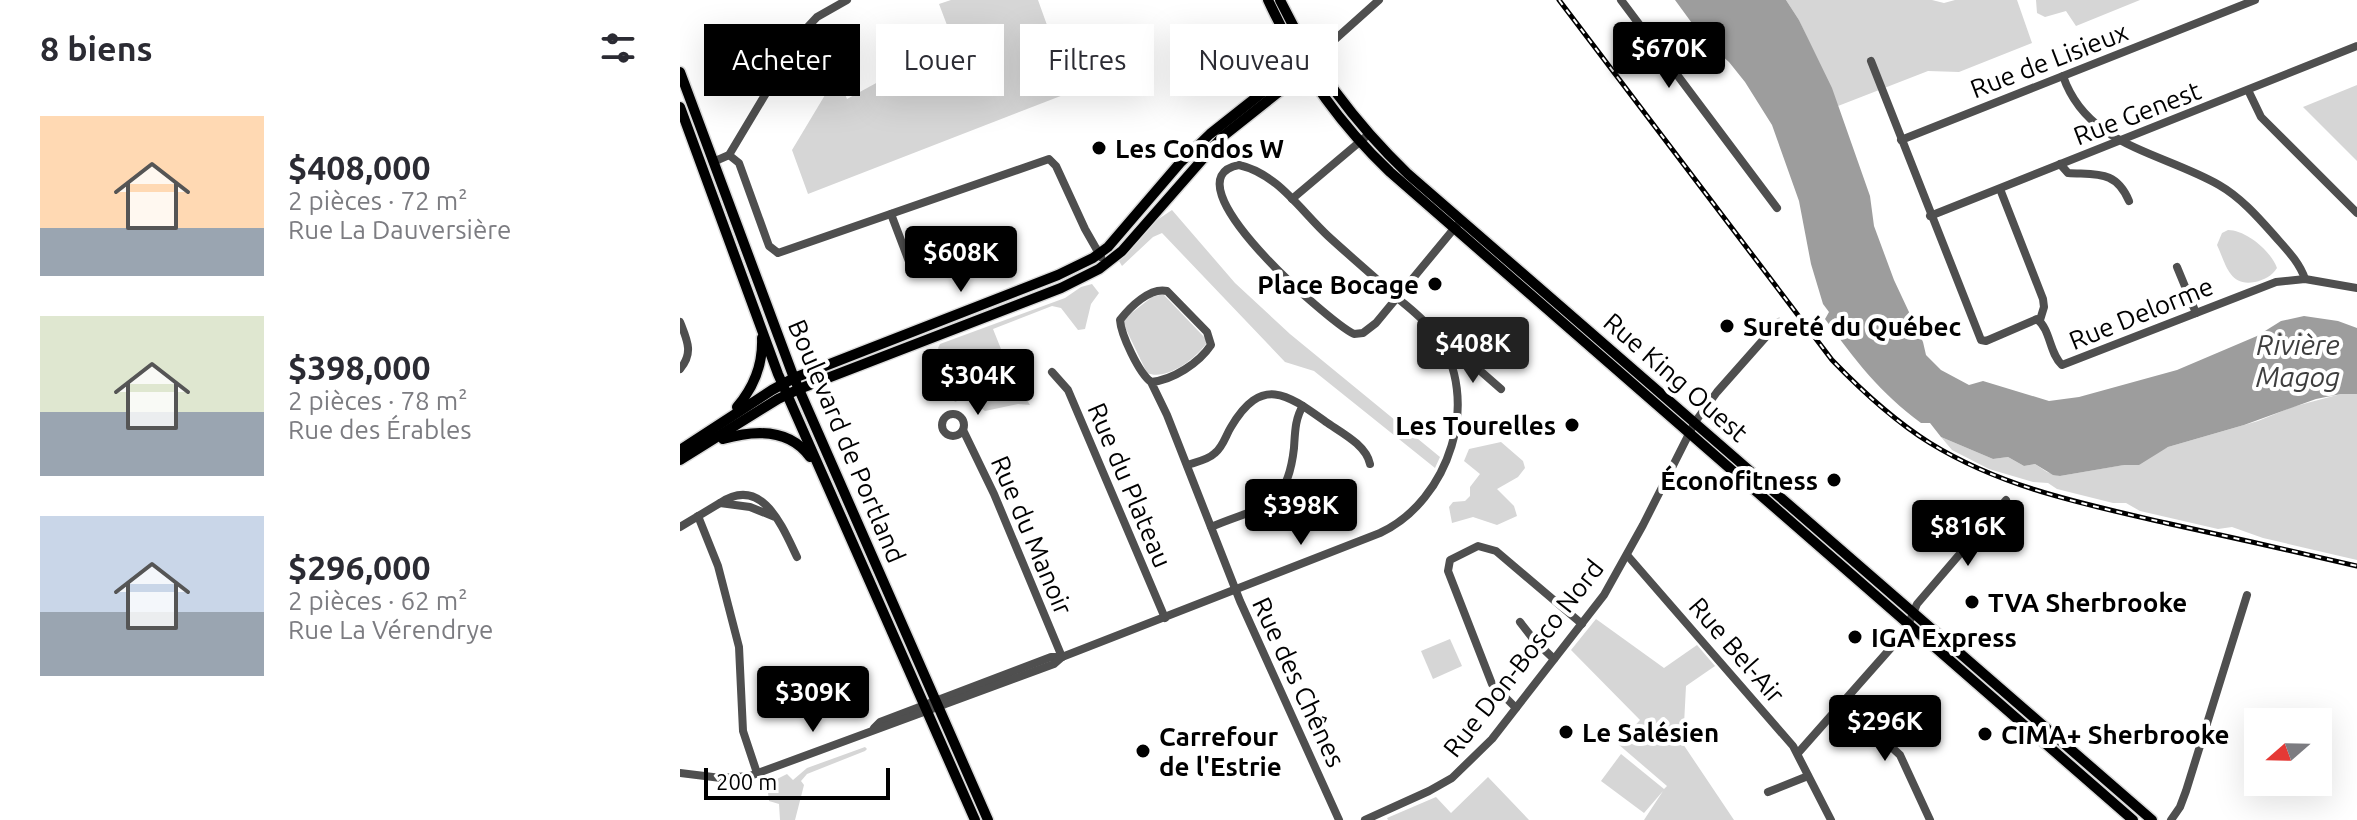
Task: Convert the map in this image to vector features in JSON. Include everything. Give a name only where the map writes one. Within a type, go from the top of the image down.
[{"type":"main road","name":"Rue King Ouest","points":[[1268,0],[1282,24]]},
{"type":"main road","name":"Rue King Ouest","points":[[1280,0],[1290,24]]},
{"type":"main road","name":"Boulevard de Portland","points":[[680,72],[684,96],[713,162],[797,384],[988,820]]},
{"type":"main road","points":[[680,450],[718,424],[785,389],[1061,288],[1102,259],[1180,163],[1210,134],[1263,96]]},
{"type":"main road","name":"Rue King Ouest","points":[[1336,96],[1365,138],[1408,174],[1457,224],[1689,433],[2133,820]]},
{"type":"main road","name":"Boulevard de Portland","points":[[680,107],[785,389],[975,820]]},
{"type":"main road","name":"Rue King Ouest","points":[[1457,224],[1695,422],[2152,820]]},
{"type":"main road","points":[[718,424],[737,407],[755,381],[760,367],[762,332]]},
{"type":"main road","points":[[680,460],[713,441],[785,389]]},
{"type":"main road","points":[[713,441],[758,432],[788,438],[805,451],[828,487]]},
{"type":"street","points":[[713,162],[729,155],[802,33],[817,17],[847,0]]},
{"type":"street","points":[[1338,37],[1379,0]]},
{"type":"street","points":[[1621,0],[1777,208]]},
{"type":"street","name":"Rue de Lisieux","points":[[1901,140],[2255,0]]},
{"type":"street","name":"Rue Genest","points":[[1930,216],[2357,46]]},
{"type":"street","name":"Rue Delorme","points":[[1871,61],[1981,340],[1986,341],[2033,320],[2040,320],[2062,365],[2276,282],[2305,279],[2357,288]]},
{"type":"street","points":[[2063,76],[2076,105],[2100,130],[2196,173],[2240,199],[2297,263],[2305,279]]},
{"type":"street","points":[[2248,90],[2261,117],[2357,213]]},
{"type":"street","points":[[1292,199],[1365,138]]},
{"type":"street","points":[[729,155],[739,163],[769,246],[775,252],[786,252],[1049,159],[1056,166],[1102,259]]},
{"type":"street","points":[[2060,164],[2068,173],[2112,178],[2129,201]]},
{"type":"street","points":[[680,773],[730,779],[757,773],[874,728],[880,722],[1054,664],[1062,657],[1380,533],[1415,511],[1437,481],[1451,448],[1456,406],[1450,361],[1434,332],[1396,296],[1319,228],[1274,182],[1247,167],[1230,167],[1219,178],[1219,196],[1248,236],[1292,282],[1350,333],[1359,334],[1376,323],[1396,296],[1457,224]]},
{"type":"street","points":[[2000,189],[2043,299],[2040,320]]},
{"type":"street","points":[[891,214],[910,264]]},
{"type":"street","points":[[2177,267],[2196,313]]},
{"type":"street","name":"Rue des Chênes","points":[[1151,382],[1190,366],[1211,345],[1207,332],[1163,289],[1151,292],[1120,320],[1121,329],[1142,375],[1151,382],[1236,590],[1339,820]]},
{"type":"street","points":[[680,322],[689,349],[689,356],[680,369]]},
{"type":"street","name":"Rue Don-Bosco Nord","points":[[1365,820],[1452,778],[1481,752],[1604,595],[1695,422],[1717,392],[1779,322]]},
{"type":"street","points":[[1450,361],[1469,361],[1501,389]]},
{"type":"street","name":"Rue du Plateau","points":[[1052,372],[1068,390],[1165,618]]},
{"type":"street","points":[[1187,465],[1215,454],[1241,411],[1259,395],[1285,395],[1303,406],[1362,448],[1370,464]]},
{"type":"street","points":[[1211,527],[1266,505],[1281,492],[1291,472],[1297,420],[1303,406]]},
{"type":"street","name":"Rue du Manoir","points":[[963,430],[994,494],[1062,657]]},
{"type":"street","points":[[680,527],[732,497],[753,496],[765,503],[797,557]]},
{"type":"street","points":[[1798,753],[1909,624],[1912,612],[1940,576],[2006,500]]},
{"type":"street","points":[[698,516],[714,554],[739,647],[743,731],[757,773]]},
{"type":"street","points":[[1516,708],[1492,684],[1448,571],[1450,560],[1478,546],[1496,551],[1582,624]]},
{"type":"street","name":"Rue Bel-Air","points":[[1627,555],[1798,753],[1831,820]]},
{"type":"street","points":[[2171,820],[2186,791],[2247,595]]},
{"type":"street","points":[[1520,622],[1554,659]]},
{"type":"street","points":[[1844,703],[1900,755],[1930,820]]},
{"type":"street","points":[[1768,792],[1808,776]]},
{"type":"shaded area","points":[[951,0],[1038,0],[1047,24],[1020,24],[1020,96],[1061,96],[808,194],[792,150],[824,96],[846,96],[847,99],[860,96],[860,92],[876,83],[876,96],[1004,96],[1004,24],[947,24],[939,4]]},
{"type":"shaded area","points":[[1786,0],[1932,0],[1944,3],[1955,0],[2017,0],[2032,43],[1959,72],[1928,71],[1838,106],[1799,20]]},
{"type":"shaded area","points":[[2036,0],[2140,0],[2076,26],[2066,11],[2045,17],[2037,13]]},
{"type":"shaded area","points":[[2357,85],[2357,161],[2303,107]]},
{"type":"shaded area","points":[[1172,210],[1235,283],[1290,334],[1440,457],[1435,468],[1314,371],[1285,362],[1162,233],[1153,237],[1122,266],[1119,261],[1157,220]]},
{"type":"shaded area","points":[[2228,230],[2257,243],[2274,261],[2275,271],[2255,282],[2246,283],[2234,278],[2217,245],[2222,233]]},
{"type":"shaded area","points":[[1092,284],[1099,293],[1091,304],[1085,329],[1078,330],[1061,308],[1052,306],[993,329],[1009,369],[1030,405],[1018,404],[985,411],[967,397],[955,402],[942,383],[950,376],[938,348],[940,344],[1065,298],[1081,287]]},
{"type":"shaded area","points":[[1163,294],[1206,339],[1206,344],[1179,368],[1154,375],[1147,373],[1123,323],[1152,297]]},
{"type":"shaded area","points":[[2341,394],[2357,394],[2357,560],[2263,538],[2232,527],[2218,529],[2140,511],[2126,503],[2113,503],[1989,469],[1952,450],[1941,437],[1993,459],[2008,457],[2024,466],[2035,464],[2060,476],[2135,463],[2168,447]]},
{"type":"shaded area","points":[[1501,442],[1523,461],[1525,468],[1518,477],[1497,489],[1514,506],[1517,516],[1497,525],[1473,517],[1452,523],[1449,507],[1453,502],[1465,501],[1470,496],[1470,487],[1480,474],[1464,461],[1469,449]]},
{"type":"shaded area","points":[[1596,619],[1664,668],[1697,645],[1715,666],[1686,686],[1683,744],[1734,820],[1644,820],[1663,791],[1644,813],[1601,781],[1621,754],[1664,789],[1667,786],[1618,744],[1640,720],[1571,650]]},
{"type":"shaded area","points":[[1450,639],[1462,666],[1433,679],[1421,651]]},
{"type":"shaded area","points":[[865,747],[865,751],[807,774],[801,781],[804,785],[795,820],[780,820],[779,804],[769,801],[767,784],[787,774],[793,780],[807,768]]},
{"type":"shaded area","points":[[1488,777],[1529,820],[1387,818],[1436,797],[1451,813]]},
{"type":"water","name":"Rivière Magog","points":[[1675,0],[1786,0],[1832,88],[1870,196],[1874,226],[1894,280],[1926,355],[1941,370],[1969,385],[1983,381],[2049,401],[2079,397],[2177,370],[2257,336],[2281,321],[2304,316],[2338,321],[2357,328],[2357,394],[2316,399],[2244,425],[2168,447],[2139,465],[2060,476],[2035,464],[2024,466],[2008,457],[1993,459],[1941,437],[1930,423],[1921,423],[1881,388],[1825,319],[1829,312],[1823,304],[1811,264],[1799,201],[1772,125],[1745,82],[1729,62],[1705,41]]},
{"type":"railway","points":[[1559,0],[1832,360],[1903,425],[1958,459],[2045,493],[2357,566]]},
{"type":"place","name":"Les Condos W","points":[[1099,148]]},
{"type":"place","name":"Place Bocage","points":[[1435,284]]},
{"type":"place","name":"Sureté du Québec","points":[[1727,326]]},
{"type":"place","name":"Les Tourelles","points":[[1572,425]]},
{"type":"place","name":"Éconofitness","points":[[1834,480]]},
{"type":"place","name":"TVA Sherbrooke","points":[[1972,602]]},
{"type":"place","name":"IGA Express","points":[[1855,637]]},
{"type":"place","name":"Le Salésien","points":[[1566,732]]},
{"type":"place","name":"CIMA+ Sherbrooke","points":[[1985,734]]},
{"type":"place","name":"Carrefour de l'Estrie","points":[[1143,751]]}]
